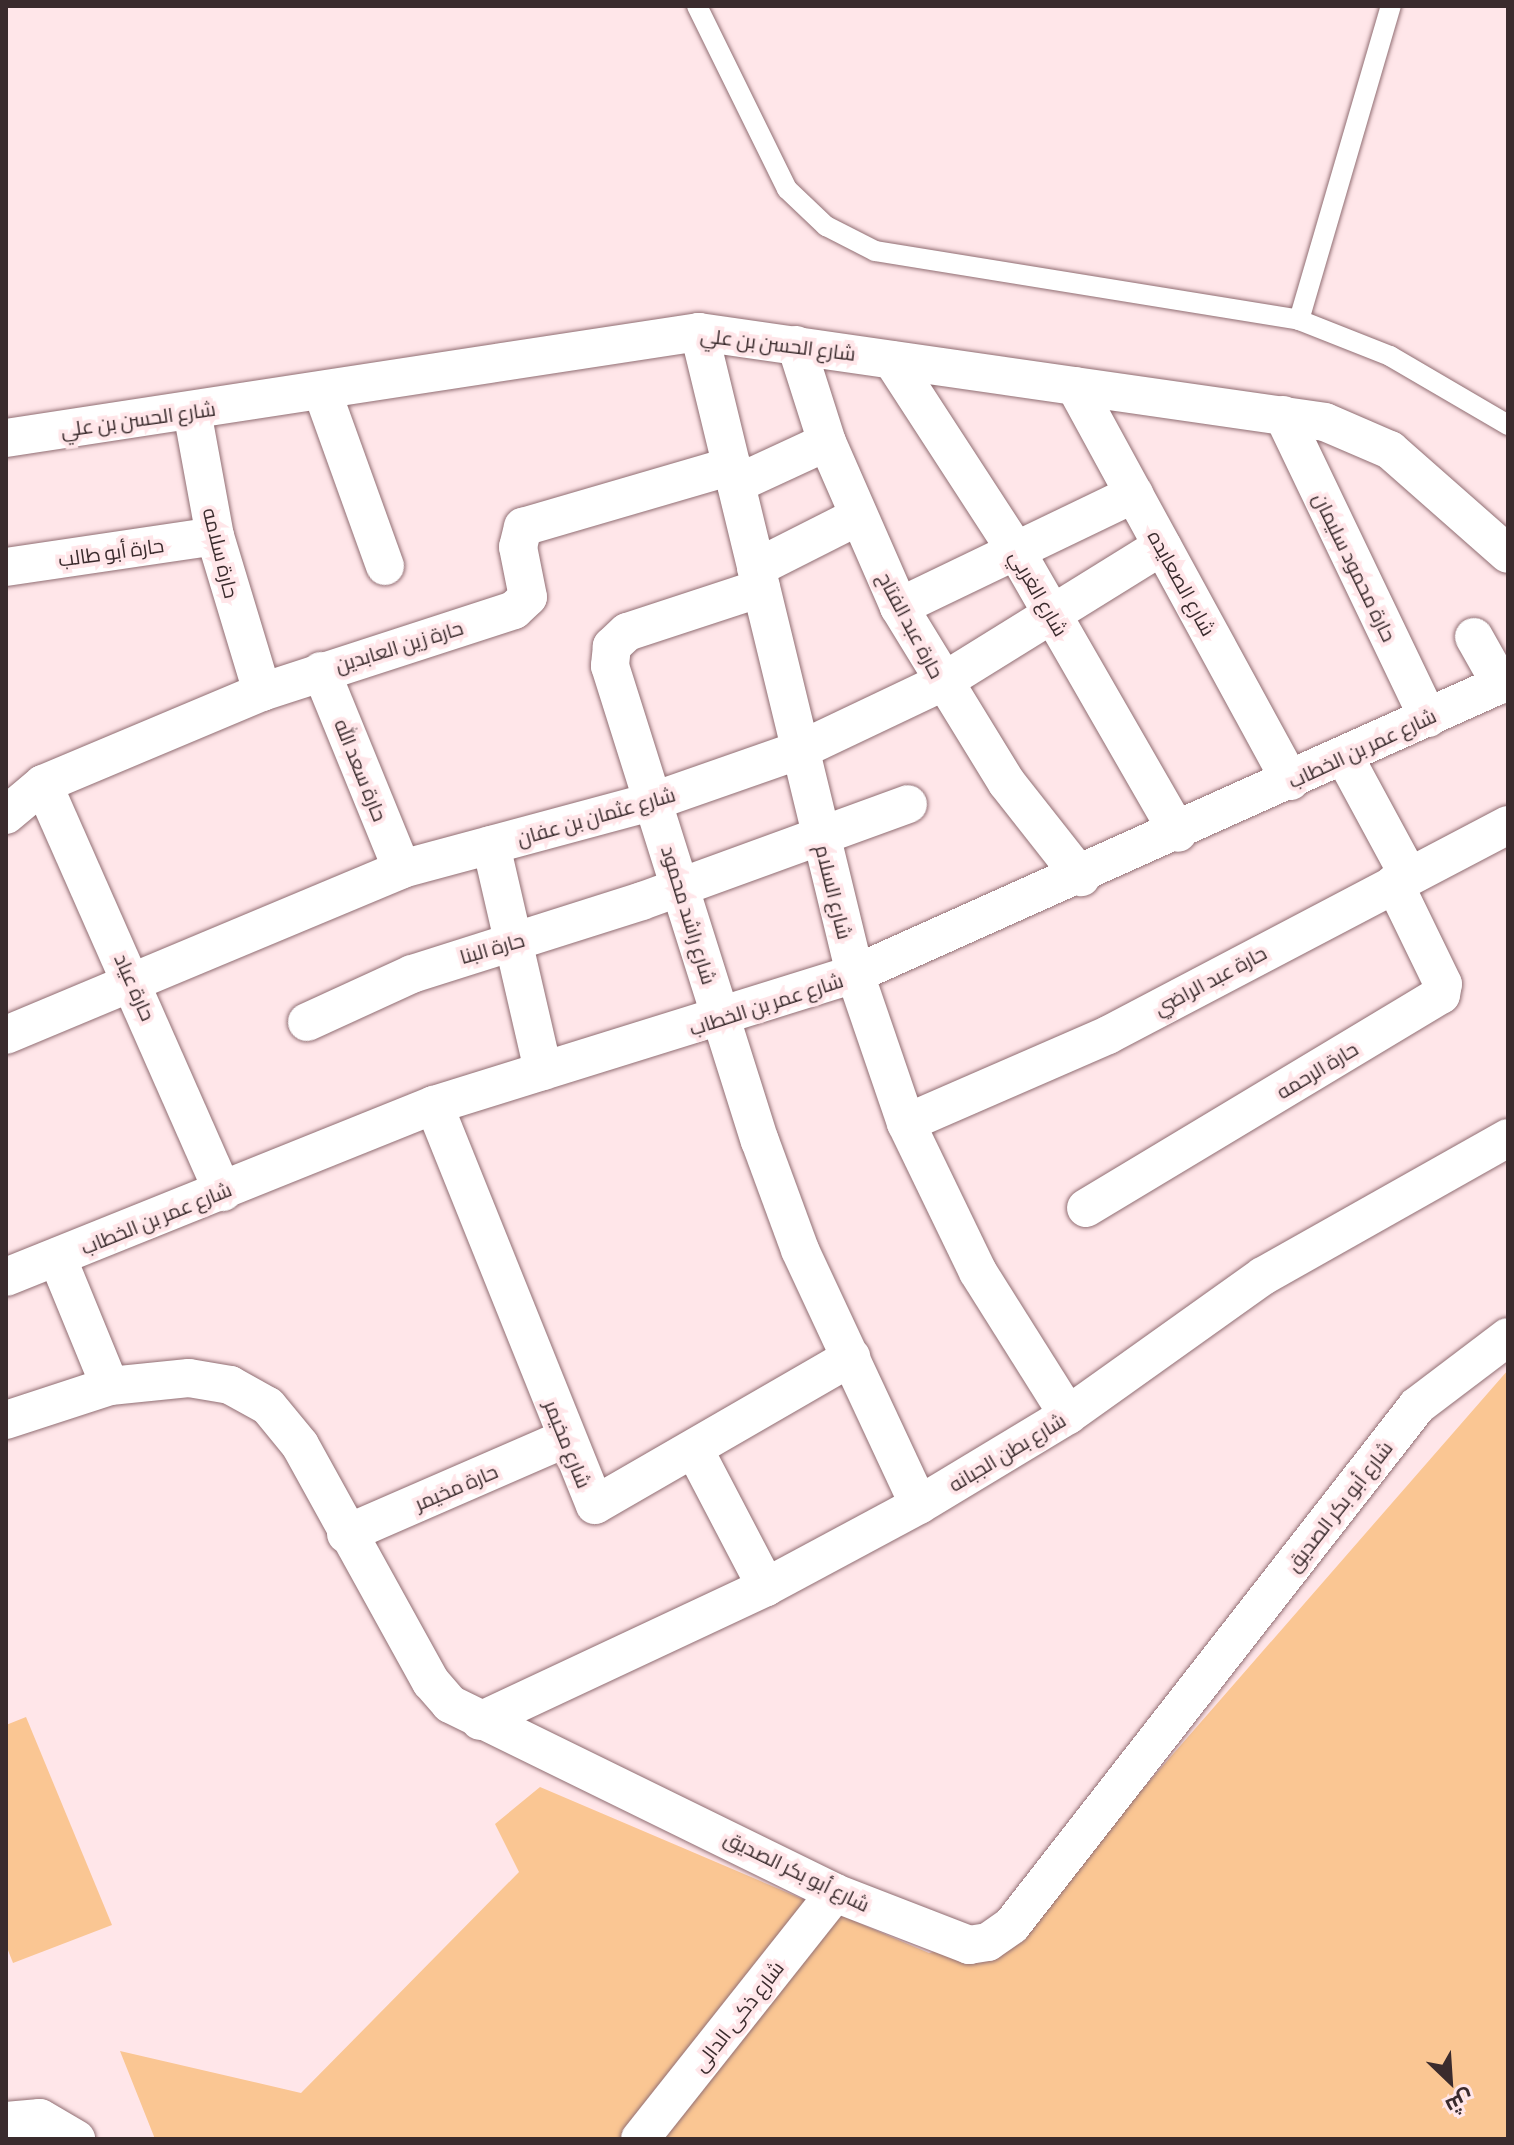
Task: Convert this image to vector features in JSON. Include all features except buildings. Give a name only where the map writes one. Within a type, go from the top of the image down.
[{"type":"street","name":"شارع الحسن بن علي","points":[[6,438],[699,332],[1283,415],[1363,432],[1508,554]]},
{"type":"street","name":"شارع السلام","points":[[699,332],[855,974],[906,1123],[978,1272],[1068,1415]]},
{"type":"street","name":"حارة عبد الفتاح","points":[[796,345],[827,442],[857,517],[899,607],[941,683],[1081,877]]},
{"type":"street","name":"شارع الغربي","points":[[892,360],[1016,551],[1178,833]]},
{"type":"street","name":"شارع الصعايده","points":[[1075,386],[1290,781]]},
{"type":"street","points":[[322,391],[385,566]]},
{"type":"street","name":"حارة سلامه","points":[[192,411],[215,536],[262,692]]},
{"type":"street","name":"حارة محمود سليمان","points":[[1283,415],[1428,718]]},
{"type":"street","points":[[734,475],[827,442]]},
{"type":"street","name":"حارة زين العابدين","points":[[7,811],[43,784],[262,692],[524,605],[518,536],[535,521],[734,475]]},
{"type":"street","points":[[899,607],[1134,494]]},
{"type":"street","name":"شارع راشد محمود","points":[[857,517],[758,578],[627,632],[612,646],[610,666],[722,1021],[800,1250],[919,1505]]},
{"type":"street","name":"حارة أبو طالب","points":[[6,567],[215,536]]},
{"type":"street","name":"شارع عثمان بن عفان","points":[[6,1035],[132,979],[402,869],[654,801],[800,750],[941,683],[1053,618],[1162,546]]},
{"type":"street","points":[[1474,637],[1504,683]]},
{"type":"street","name":"حارة سعد الله","points":[[321,671],[402,869]]},
{"type":"street","name":"شارع عمر بن الخطاب","points":[[6,1277],[434,1105],[722,1021],[855,974],[1081,877],[1504,683]]},
{"type":"street","name":"حارة الرحمه","points":[[1086,1208],[1441,995],[1443,984],[1402,880],[1344,756]]},
{"type":"street","name":"حارة عياد","points":[[43,784],[132,979],[223,1192]]},
{"type":"street","name":"حارة البنا","points":[[307,1022],[412,974],[682,887],[908,804]]},
{"type":"street","name":"حارة عبد الراضي","points":[[906,1123],[1108,1035],[1508,825]]},
{"type":"street","points":[[491,845],[516,942],[543,1071]]},
{"type":"street","name":"شارع مخيمر","points":[[434,1105],[592,1502],[601,1505],[851,1357]]},
{"type":"street","name":"شارع بطن الجبانه","points":[[480,1721],[766,1587],[919,1505],[1068,1415],[1263,1276],[1508,1138]]},
{"type":"street","points":[[57,1257],[110,1386]]},
{"type":"street","name":"شارع أبو بكر الصديق","points":[[6,1420],[110,1386],[189,1378],[230,1385],[268,1406],[300,1445],[346,1534],[431,1682],[480,1721],[576,1760],[835,1893],[957,1943],[988,1942],[1012,1925],[1417,1406],[1508,1337]]},
{"type":"street","name":"حارة مخيمر","points":[[346,1534],[565,1439]]},
{"type":"street","points":[[694,1449],[766,1587]]},
{"type":"street","name":"شارع ذكى الدالى","points":[[640,2139],[835,1893]]},
{"type":"street","points":[[6,2121],[40,2118],[76,2139]]},
{"type":"lane","points":[[697,6],[787,189],[826,226],[875,251],[1299,320],[1390,356],[1508,425]]},
{"type":"lane","points":[[1299,320],[1391,6]]},
{"type":"shaded area","points":[[1508,1370],[1508,2139],[155,2139],[120,2051],[301,2093],[519,1872],[495,1824],[540,1787],[929,1953],[1017,1933]]},
{"type":"shaded area","points":[[26,1717],[112,1925],[13,1963],[6,1945],[6,1725]]}]
